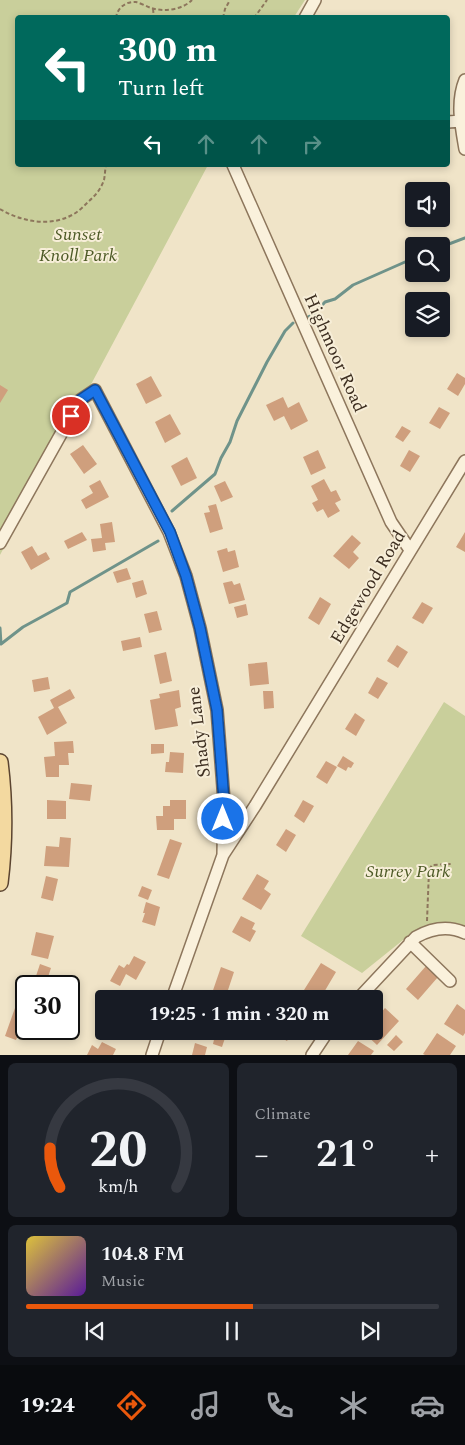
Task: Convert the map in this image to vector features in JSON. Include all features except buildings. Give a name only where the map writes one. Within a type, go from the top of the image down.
[{"type":"main road","points":[[0,762],[4,807],[0,882]]},
{"type":"street","points":[[307,15],[315,0]]},
{"type":"street","points":[[465,80],[460,105],[460,121],[465,149]]},
{"type":"street","points":[[450,122],[460,121]]},
{"type":"street","name":"Highmoor Road","points":[[233,167],[392,522],[410,550]]},
{"type":"street","name":"Shady Lane","points":[[0,543],[80,400],[95,390],[170,532],[186,576],[217,710],[224,801],[223,855]]},
{"type":"street","name":"Edgewood Road","points":[[223,855],[255,806],[465,461]]},
{"type":"street","points":[[175,990],[223,855]]},
{"type":"street","points":[[366,990],[410,942],[426,931],[443,928],[465,933]]},
{"type":"street","points":[[410,942],[450,981]]},
{"type":"street","points":[[152,1055],[157,1040]]},
{"type":"street","points":[[312,1055],[322,1040]]},
{"type":"path","points":[[116,15],[121,7],[128,3],[136,2],[153,9],[182,8],[192,0]]},
{"type":"path","points":[[223,15],[224,9],[230,0]]},
{"type":"path","points":[[256,15],[267,0]]},
{"type":"path","points":[[153,9],[154,15]]},
{"type":"path","points":[[0,209],[13,216],[38,221],[55,220],[70,216],[95,196],[104,180],[106,167]]},
{"type":"path","points":[[426,931],[429,870],[432,865],[452,864]]},
{"type":"green space","name":"Sunset Knoll Park","points":[[0,0],[305,0],[295,15],[15,15],[15,167],[207,167],[0,555]]},
{"type":"green space","name":"Surrey Park","points":[[444,702],[465,716],[465,926],[445,922],[419,929],[362,973],[301,936]]},
{"type":"waterway","points":[[450,244],[465,238]]},
{"type":"waterway","points":[[308,317],[314,314],[325,302],[335,299],[353,285],[405,262]]},
{"type":"waterway","points":[[172,511],[215,474],[230,442],[237,421],[267,362],[285,331],[293,323]]},
{"type":"waterway","points":[[0,628],[1,644],[23,627],[67,603],[70,592],[158,541]]},
{"type":"route","points":[[71,416],[80,400],[95,390],[170,532],[186,576],[200,628],[217,710],[224,801],[223,819]]}]
